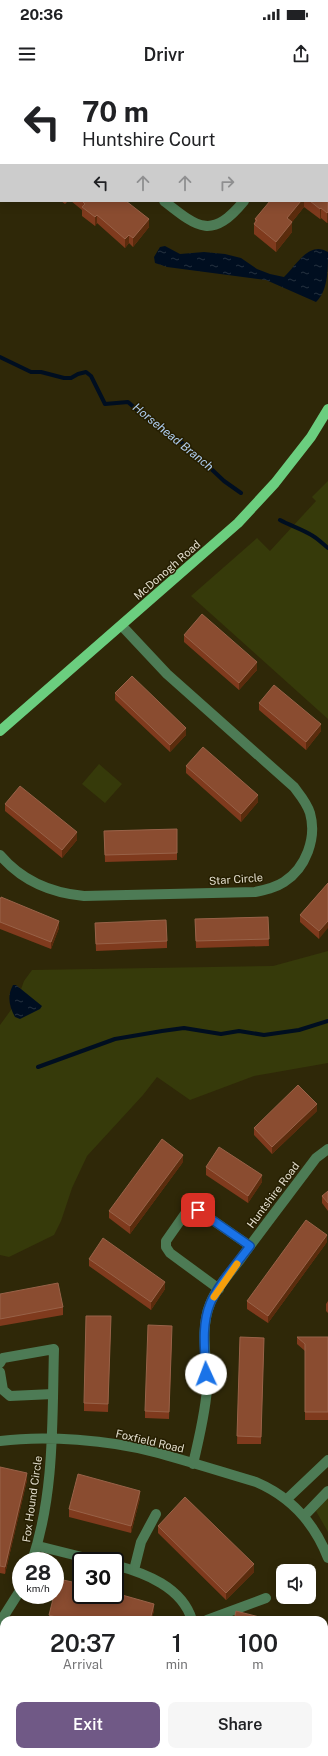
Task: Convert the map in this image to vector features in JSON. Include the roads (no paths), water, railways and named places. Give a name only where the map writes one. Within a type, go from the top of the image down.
[{"type":"main road","name":"McDonogh Road","points":[[0,731],[122,626],[238,523],[275,483],[311,437],[325,417],[328,409]]},
{"type":"street","points":[[165,202],[193,223],[212,226],[221,224],[231,216],[243,202]]},
{"type":"street","name":"Star Circle","points":[[0,855],[20,873],[34,882],[49,889],[84,896],[255,892],[272,888],[284,882],[293,874],[307,854],[311,840],[312,826],[310,812],[294,787],[167,674],[122,626]]},
{"type":"street","name":"Huntshire Road","points":[[193,1464],[206,1401],[207,1387],[205,1337],[206,1319],[210,1304],[250,1246],[316,1158],[328,1149]]},
{"type":"street","points":[[219,1289],[170,1253],[166,1247],[166,1241],[187,1210],[193,1208],[198,1210],[250,1246]]},
{"type":"street","name":"Fox Hound Circle","points":[[0,1363],[3,1358],[54,1349],[52,1440],[49,1479],[38,1546],[36,1552]]},
{"type":"street","points":[[0,1372],[3,1390],[10,1396],[52,1394]]},
{"type":"street","name":"Foxfield Road","points":[[0,1441],[15,1439],[118,1444],[153,1452],[256,1482],[272,1489],[287,1499],[304,1516],[313,1526],[322,1542],[328,1558]]},
{"type":"street","points":[[287,1499],[328,1460]]},
{"type":"street","points":[[304,1516],[328,1491]]},
{"type":"street","points":[[134,1570],[141,1542],[156,1514]]},
{"type":"street","points":[[38,1546],[72,1554]]},
{"type":"street","points":[[124,1567],[134,1570],[164,1584],[184,1604],[190,1616]]},
{"type":"street","points":[[218,1616],[266,1598]]},
{"type":"street","points":[[4,1616],[12,1603]]},
{"type":"water","points":[[165,246],[180,254],[204,252],[225,254],[241,258],[257,269],[284,277],[303,256],[315,249],[321,249],[328,252],[325,286],[316,302],[266,280],[167,267],[155,263],[154,257],[160,247]]},
{"type":"water","points":[[13,985],[16,985],[42,1006],[40,1009],[20,1019],[15,1017],[11,1009],[9,997]]},
{"type":"waterway","name":"Horsehead Branch","points":[[0,357],[31,372],[41,372],[64,378],[71,378],[86,372],[91,376],[105,404],[128,402],[144,416],[188,447],[224,481],[241,493]]},
{"type":"waterway","name":"Horsehead Branch","points":[[280,520],[309,534],[328,548]]},
{"type":"waterway","points":[[38,1067],[115,1039],[162,1031],[184,1028],[221,1034],[239,1031],[264,1035],[299,1030],[328,1021]]}]
